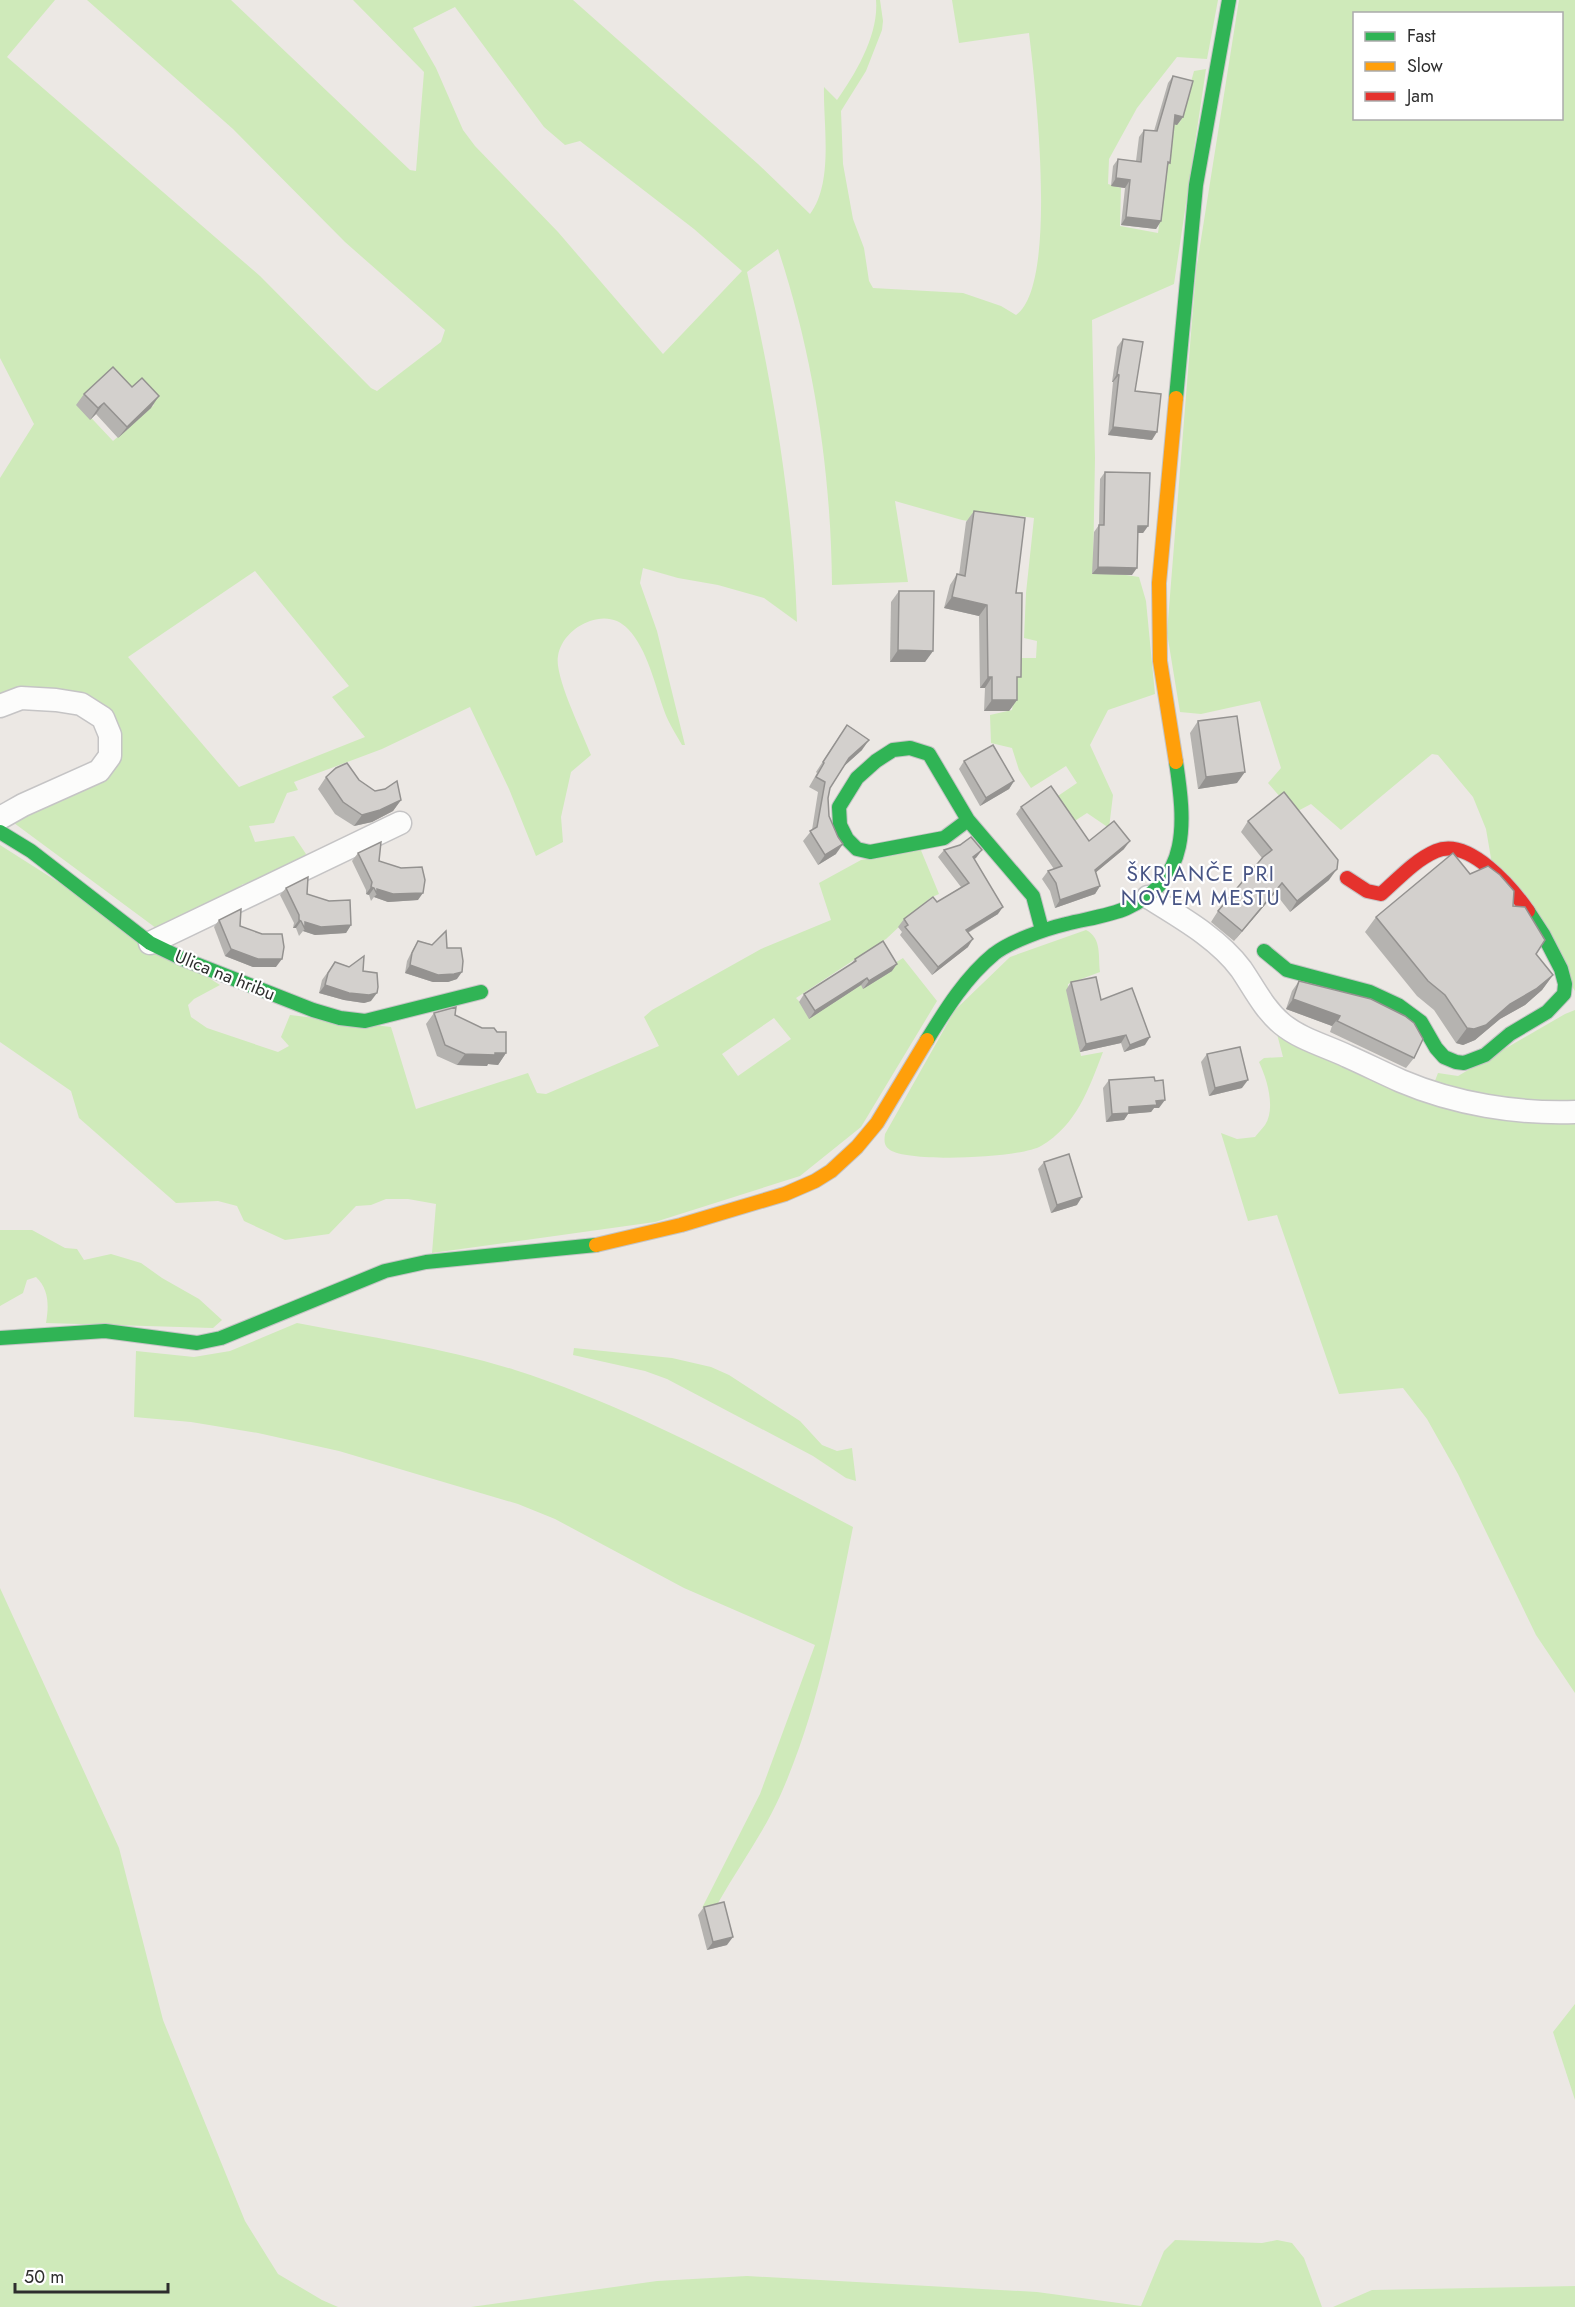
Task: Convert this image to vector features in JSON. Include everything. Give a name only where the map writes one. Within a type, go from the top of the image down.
[{"type":"street","points":[[0,1338],[105,1331],[170,1341],[197,1342],[221,1338],[385,1271],[426,1262],[591,1246],[681,1225],[785,1194],[831,1171],[857,1147],[877,1123],[940,1014],[966,982],[995,953],[1042,930],[1125,909],[1148,897],[1166,879],[1176,861],[1181,839],[1181,794],[1160,661],[1159,584],[1196,185],[1229,0]]},
{"type":"street","points":[[0,706],[21,698],[81,704],[103,718],[110,735],[110,756],[99,771],[0,819]]},
{"type":"street","points":[[968,820],[944,838],[870,852],[857,849],[847,839],[840,825],[839,807],[857,778],[876,760],[893,750],[910,748],[929,754],[968,820],[1032,896],[1038,910],[1042,930]]},
{"type":"street","points":[[150,942],[400,823]]},
{"type":"street","name":"Ulica na hribu","points":[[0,832],[31,851],[150,942],[183,959],[313,1010],[340,1018],[365,1021],[482,992]]},
{"type":"street","points":[[1264,951],[1286,970],[1380,996],[1412,1013],[1444,1058],[1458,1062],[1470,1062],[1482,1058],[1514,1031],[1555,1006],[1564,994],[1566,983],[1550,945],[1503,878],[1480,861],[1445,848],[1431,851],[1381,894],[1367,891],[1347,878]]},
{"type":"street","points":[[1148,897],[1186,921],[1230,956],[1266,1007],[1282,1024],[1304,1036],[1402,1082],[1437,1094],[1492,1106],[1550,1113],[1575,1113]]},
{"type":"green space","points":[[0,0],[55,0],[7,57],[260,276],[371,388],[377,391],[441,342],[445,330],[345,242],[233,129],[87,0],[231,0],[410,170],[416,171],[424,72],[353,0],[573,0],[758,164],[810,214],[817,201],[825,170],[824,87],[837,100],[852,78],[865,53],[874,26],[876,0],[880,0],[882,30],[866,71],[841,111],[843,164],[853,219],[864,248],[869,281],[873,288],[963,293],[1001,306],[1016,315],[1029,297],[1037,266],[1041,226],[1039,136],[1029,33],[959,43],[952,0],[1218,0],[1207,59],[1177,57],[1137,108],[1109,159],[1108,184],[1121,188],[1120,226],[1158,233],[1173,123],[1180,122],[1194,71],[1206,69],[1174,284],[1092,320],[1095,458],[1093,570],[1139,577],[1146,601],[1155,694],[1108,710],[1090,745],[1113,795],[1109,828],[1087,813],[1067,826],[1052,800],[1077,783],[1066,766],[1031,788],[1019,770],[1012,748],[991,743],[990,715],[1012,710],[1020,658],[1036,658],[1037,641],[1024,638],[1034,518],[1020,516],[1014,528],[962,520],[895,501],[908,582],[832,585],[828,500],[818,415],[801,331],[778,249],[747,272],[780,446],[791,534],[797,622],[764,598],[643,568],[640,583],[657,631],[685,745],[682,745],[668,721],[646,658],[628,629],[620,622],[606,618],[590,621],[574,630],[562,644],[558,665],[570,705],[591,755],[571,772],[561,817],[563,842],[536,856],[509,789],[470,707],[382,749],[294,782],[298,790],[287,793],[274,823],[249,826],[255,842],[294,836],[306,854],[303,860],[253,883],[243,884],[226,896],[170,921],[160,931],[14,823],[17,818],[103,776],[108,718],[0,698],[0,478],[34,424],[0,358]],"holes":[[[455,7],[544,127],[565,145],[580,141],[694,229],[742,271],[663,354],[558,232],[475,146],[463,130],[436,68],[413,28]],[[136,386],[154,405],[113,441],[80,406],[128,392]],[[255,571],[349,686],[332,697],[365,737],[239,787],[128,657]]]},
{"type":"green space","points":[[1239,0],[1575,0],[1575,991],[1493,870],[1486,829],[1473,797],[1438,755],[1432,754],[1341,830],[1311,804],[1294,813],[1268,783],[1281,768],[1260,701],[1201,714],[1180,712],[1167,633],[1196,271]]},
{"type":"green space","points":[[0,845],[220,985],[194,999],[188,1005],[191,1017],[207,1028],[278,1052],[289,1046],[281,1037],[290,1015],[391,1027],[416,1109],[528,1073],[537,1093],[546,1094],[659,1046],[644,1017],[652,1010],[761,949],[831,920],[819,883],[861,860],[920,848],[939,894],[930,898],[886,939],[796,998],[811,1014],[903,958],[937,1001],[861,1127],[800,1176],[655,1222],[432,1253],[436,1204],[408,1199],[386,1199],[371,1205],[356,1206],[329,1234],[285,1240],[244,1221],[237,1206],[218,1201],[176,1203],[79,1118],[71,1091],[0,1042]],"holes":[[[774,1018],[791,1039],[738,1076],[722,1054]]]},
{"type":"green space","points":[[1086,930],[1091,933],[1097,943],[1100,972],[1068,984],[1068,996],[1081,1056],[1103,1052],[1080,1105],[1064,1128],[1041,1146],[1012,1154],[941,1158],[919,1157],[890,1150],[885,1143],[885,1134],[955,1010],[1010,957]]},
{"type":"green space","points":[[1575,1010],[1575,1105],[1556,1106],[1433,1086],[1438,1073],[1458,1076]]},
{"type":"green space","points":[[1277,1034],[1379,1081],[1575,1118],[1575,1693],[1536,1635],[1458,1474],[1427,1419],[1403,1388],[1339,1394],[1277,1215],[1248,1221],[1221,1133],[1237,1139],[1255,1137],[1265,1125],[1270,1102],[1265,1077],[1259,1062],[1264,1058],[1283,1057]]},
{"type":"green space","points":[[0,1230],[32,1230],[65,1248],[77,1249],[84,1260],[111,1254],[141,1263],[199,1299],[222,1320],[213,1328],[46,1323],[48,1310],[46,1292],[36,1277],[27,1280],[23,1293],[0,1306]]},
{"type":"green space","points":[[297,1323],[462,1355],[559,1385],[603,1402],[687,1441],[853,1527],[824,1664],[805,1731],[780,1796],[766,1824],[718,1903],[702,1908],[760,1794],[815,1645],[684,1588],[555,1519],[518,1504],[339,1451],[258,1433],[191,1422],[134,1417],[136,1351],[194,1357],[230,1351]]},
{"type":"green space","points":[[574,1348],[672,1358],[711,1367],[729,1375],[800,1421],[822,1445],[837,1451],[852,1448],[856,1481],[846,1478],[813,1456],[667,1379],[645,1371],[573,1355]]},
{"type":"green space","points":[[0,1588],[119,1848],[163,2020],[245,2221],[278,2274],[338,2307],[0,2307]]},
{"type":"green space","points":[[1575,2004],[1575,2100],[1553,2032]]},
{"type":"green space","points":[[1175,2240],[1262,2243],[1277,2240],[1292,2243],[1304,2258],[1322,2307],[471,2307],[657,2281],[747,2276],[1037,2292],[1141,2306],[1164,2251]]},
{"type":"green space","points":[[1575,2286],[1575,2307],[1333,2307],[1372,2290]]},
{"type":"building","points":[[1173,76],[1193,81],[1183,117],[1175,115],[1161,221],[1126,217],[1130,180],[1116,178],[1118,159],[1141,162],[1144,130],[1157,131]]},
{"type":"building","points":[[1123,339],[1143,342],[1135,391],[1161,394],[1157,432],[1113,427],[1119,375],[1117,374]]},
{"type":"building","points":[[113,367],[132,387],[142,378],[159,396],[127,427],[104,403],[98,408],[84,394]]},
{"type":"building","points":[[1105,472],[1150,473],[1148,526],[1138,526],[1137,568],[1098,567],[1099,525],[1104,525]]},
{"type":"building","points":[[974,511],[1025,518],[1016,593],[1022,593],[1021,677],[1017,677],[1017,700],[992,700],[992,677],[988,677],[987,605],[952,597],[957,574],[965,576]]},
{"type":"building","points":[[899,591],[934,591],[933,651],[898,650]]},
{"type":"building","points":[[1237,716],[1245,772],[1206,777],[1198,721]]},
{"type":"building","points":[[847,725],[869,740],[849,758],[830,788],[829,816],[843,844],[825,855],[810,831],[817,827],[825,782],[816,777]]},
{"type":"building","points":[[993,745],[1014,781],[986,798],[964,761]]},
{"type":"building","points":[[347,763],[359,780],[375,791],[385,789],[397,781],[401,800],[362,815],[343,802],[326,777],[336,768]]},
{"type":"building","points":[[1051,786],[1089,841],[1114,821],[1130,841],[1095,870],[1100,886],[1060,900],[1056,883],[1048,871],[1062,866],[1021,807]]},
{"type":"building","points":[[1284,792],[1338,860],[1337,869],[1297,901],[1282,883],[1242,931],[1218,911],[1263,857],[1272,850],[1248,821]]},
{"type":"building","points":[[971,837],[982,850],[973,857],[1003,907],[966,930],[973,939],[938,967],[905,927],[908,925],[904,919],[933,897],[937,902],[969,883],[944,850],[960,845]]},
{"type":"building","points":[[381,842],[379,861],[401,868],[422,867],[425,880],[423,893],[393,894],[377,889],[377,894],[371,887],[372,882],[358,853]]},
{"type":"building","points":[[1453,853],[1470,874],[1488,866],[1500,875],[1514,891],[1513,906],[1525,907],[1545,940],[1536,954],[1553,975],[1536,989],[1510,1004],[1486,1025],[1474,1029],[1467,1028],[1445,995],[1428,981],[1376,917]]},
{"type":"building","points":[[308,877],[307,894],[329,901],[350,900],[351,925],[321,927],[305,922],[305,929],[286,888]]},
{"type":"building","points":[[241,909],[240,926],[262,934],[282,934],[284,947],[282,959],[258,959],[231,949],[219,920]]},
{"type":"building","points":[[446,931],[447,948],[461,948],[462,972],[438,975],[410,965],[412,953],[418,941],[432,945]]},
{"type":"building","points":[[883,941],[897,964],[869,981],[867,978],[815,1011],[804,994]]},
{"type":"building","points":[[364,956],[363,971],[377,973],[377,993],[369,995],[349,993],[325,985],[328,973],[335,962],[349,967]]},
{"type":"building","points":[[1096,977],[1101,1000],[1132,988],[1150,1037],[1130,1045],[1126,1035],[1086,1044],[1071,982]]},
{"type":"building","points":[[1299,981],[1371,999],[1405,1016],[1414,1023],[1423,1039],[1414,1058],[1337,1021],[1340,1016],[1293,999]]},
{"type":"building","points":[[456,1007],[455,1015],[482,1028],[494,1028],[497,1032],[506,1032],[506,1053],[465,1054],[445,1045],[434,1013]]},
{"type":"building","points":[[1240,1047],[1248,1080],[1215,1088],[1207,1054]]},
{"type":"building","points":[[1154,1077],[1155,1081],[1163,1080],[1165,1100],[1156,1101],[1157,1105],[1129,1107],[1129,1113],[1112,1114],[1109,1080]]},
{"type":"building","points":[[1069,1154],[1082,1197],[1057,1205],[1044,1162]]},
{"type":"building","points":[[724,1902],[733,1937],[713,1942],[704,1907]]},
{"type":"traffic: fast","points":[[1176,398],[1196,185],[1229,0]]},
{"type":"traffic: fast","points":[[968,820],[944,838],[870,852],[857,849],[847,839],[840,825],[839,807],[857,778],[893,750],[910,748],[929,754],[968,820],[1033,896],[1042,930]]},
{"type":"traffic: fast","points":[[927,1040],[966,983],[984,963],[1001,949],[1048,929],[1120,911],[1148,896],[1163,881],[1173,865],[1179,847],[1181,806],[1176,762]]},
{"type":"traffic: fast","points":[[0,832],[31,851],[150,943],[183,959],[313,1010],[340,1018],[365,1021],[481,992]]},
{"type":"traffic: fast","points":[[1264,951],[1287,970],[1370,992],[1398,1005],[1421,1022],[1444,1057],[1464,1063],[1485,1055],[1510,1034],[1547,1012],[1564,994],[1565,984],[1561,969],[1528,911]]},
{"type":"traffic: fast","points":[[0,1338],[105,1331],[197,1343],[221,1338],[385,1271],[426,1262],[596,1245]]},
{"type":"traffic: slow","points":[[1176,398],[1159,583],[1160,661],[1176,762]]},
{"type":"traffic: slow","points":[[596,1245],[681,1225],[785,1194],[815,1181],[831,1171],[857,1147],[877,1123],[927,1040]]},
{"type":"traffic: jam","points":[[1347,878],[1367,891],[1381,894],[1421,859],[1436,851],[1449,849],[1462,851],[1501,878],[1528,911]]},
{"type":"district","name":"ŠKRJANČE PRI NOVEM MESTU","points":[[1201,886]]}]
